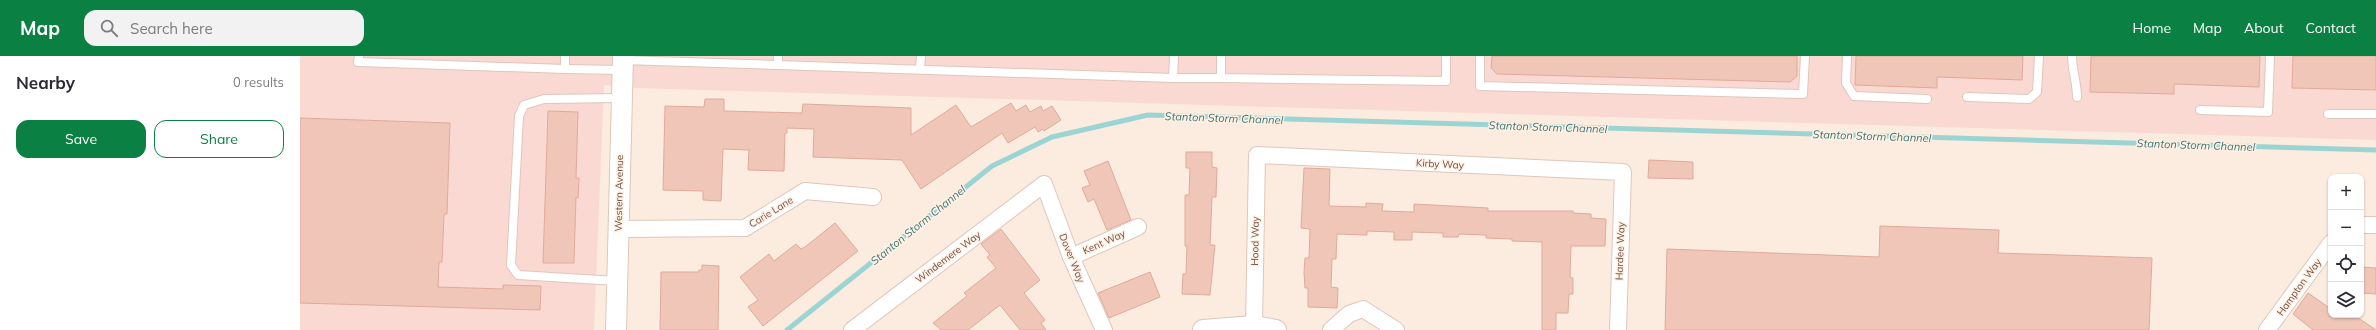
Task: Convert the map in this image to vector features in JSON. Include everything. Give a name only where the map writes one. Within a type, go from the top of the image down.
[{"type":"street","name":"Western Avenue","points":[[616,330],[622,62]]},
{"type":"street","name":"Kirby Way","points":[[1257,155],[1623,172]]},
{"type":"street","name":"Hood Way","points":[[1254,326],[1257,155]]},
{"type":"street","name":"Hardee Way","points":[[1618,330],[1623,172]]},
{"type":"street","name":"Dover Way","points":[[1044,184],[1070,257],[1104,330]]},
{"type":"street","name":"Windemere Way","points":[[852,330],[1044,184]]},
{"type":"street","name":"Carie Lane","points":[[618,229],[745,228],[805,191],[873,197]]},
{"type":"street","points":[[2364,225],[2376,225]]},
{"type":"street","name":"Kent Way","points":[[1070,257],[1138,227]]},
{"type":"street","name":"Hampton Way","points":[[2267,330],[2329,246]]},
{"type":"street","points":[[1331,330],[1349,314],[1363,308],[1396,330]]},
{"type":"street","points":[[1202,330],[1254,326],[1276,330]]},
{"type":"lane","points":[[359,56],[358,62],[565,69],[622,62],[920,69],[1173,78],[1446,81],[1446,56]]},
{"type":"lane","points":[[565,56],[565,69]]},
{"type":"lane","points":[[778,56],[778,65]]},
{"type":"lane","points":[[920,69],[921,56]]},
{"type":"lane","points":[[1173,78],[1174,56]]},
{"type":"lane","points":[[1221,56],[1221,78]]},
{"type":"lane","points":[[1480,56],[1480,86],[1804,94],[1805,56]]},
{"type":"lane","points":[[1847,56],[1846,83],[1854,96],[1927,99]]},
{"type":"lane","points":[[1967,97],[2029,99],[2037,92],[2039,56]]},
{"type":"lane","points":[[2072,56],[2072,67],[2077,80],[2077,97]]},
{"type":"lane","points":[[2200,110],[2268,112],[2270,56]]},
{"type":"lane","points":[[617,281],[518,275],[511,265],[519,116],[524,105],[544,99],[621,98]]},
{"type":"lane","points":[[2328,114],[2376,114]]},
{"type":"shaded area","points":[[300,56],[2376,56],[2376,140],[636,88],[604,85],[594,330],[300,330]]},
{"type":"building","points":[[1492,56],[1797,56],[1797,76],[1790,82],[1497,74],[1491,68]]},
{"type":"building","points":[[1856,56],[2023,56],[2022,80],[1937,77],[1937,88],[1855,85]]},
{"type":"building","points":[[2091,56],[2260,56],[2259,87],[2174,84],[2174,94],[2090,92]]},
{"type":"building","points":[[2293,56],[2376,56],[2376,90],[2292,88]]},
{"type":"building","points":[[705,99],[724,99],[724,111],[802,113],[803,104],[911,108],[911,135],[956,105],[971,127],[1011,103],[1016,111],[1026,105],[1030,112],[1041,106],[1043,111],[1052,106],[1061,120],[1044,131],[1043,129],[1038,132],[1035,127],[1008,143],[1002,133],[921,189],[902,160],[813,157],[814,129],[787,128],[787,133],[785,133],[784,171],[748,170],[749,150],[723,149],[721,201],[703,200],[703,191],[663,190],[665,106],[704,107]]},
{"type":"building","points":[[548,111],[578,112],[576,178],[579,178],[578,198],[576,197],[574,263],[543,263]]},
{"type":"building","points":[[300,118],[450,123],[447,214],[444,214],[442,262],[439,262],[438,287],[503,289],[503,285],[541,286],[540,310],[300,303]]},
{"type":"building","points":[[1186,152],[1212,152],[1212,167],[1217,168],[1216,197],[1212,197],[1210,245],[1215,245],[1210,295],[1182,294],[1183,274],[1186,274],[1187,246],[1185,246],[1185,195],[1189,195],[1190,168],[1186,168]]},
{"type":"building","points":[[1649,160],[1693,162],[1693,179],[1648,178]]},
{"type":"building","points":[[1108,161],[1131,220],[1107,230],[1094,199],[1088,202],[1082,188],[1090,185],[1084,171]]},
{"type":"building","points":[[1304,168],[1330,169],[1329,206],[1366,207],[1366,203],[1383,204],[1382,211],[1414,212],[1414,204],[1488,208],[1488,211],[1573,211],[1573,213],[1591,214],[1591,218],[1606,219],[1605,246],[1571,246],[1570,277],[1573,278],[1573,294],[1569,294],[1568,313],[1556,313],[1556,330],[1542,330],[1542,242],[1486,238],[1486,235],[1459,234],[1458,237],[1443,237],[1443,233],[1412,232],[1412,240],[1394,240],[1394,232],[1367,231],[1367,235],[1337,234],[1336,259],[1332,259],[1331,287],[1338,288],[1337,308],[1308,307],[1308,288],[1305,288],[1304,272],[1305,258],[1309,258],[1310,229],[1301,228]]},
{"type":"building","points":[[835,223],[858,251],[763,326],[748,307],[758,300],[740,277],[769,254],[774,261],[796,244],[801,249],[805,247]]},
{"type":"building","points":[[1880,226],[1999,230],[1998,253],[2152,258],[2149,330],[1665,330],[1667,249],[1879,257]]},
{"type":"building","points":[[1001,229],[1040,280],[1024,293],[1045,320],[1041,323],[1046,330],[1020,330],[1000,305],[968,330],[941,330],[933,323],[967,296],[964,293],[996,268],[987,257],[990,255],[981,244]]},
{"type":"building","points":[[702,265],[719,266],[718,330],[660,330],[661,272],[699,272],[699,270],[702,270]]},
{"type":"building","points":[[2364,267],[2376,268],[2376,294],[2364,293]]},
{"type":"building","points":[[1150,272],[1160,297],[1109,318],[1098,293]]},
{"type":"building","points":[[2308,293],[2328,307],[2328,318],[2358,318],[2376,330],[2313,330],[2293,314]]},
{"type":"waterway","name":"Stanton Storm Channel","points":[[787,330],[992,166],[1052,137],[1148,115],[2376,150]]}]
